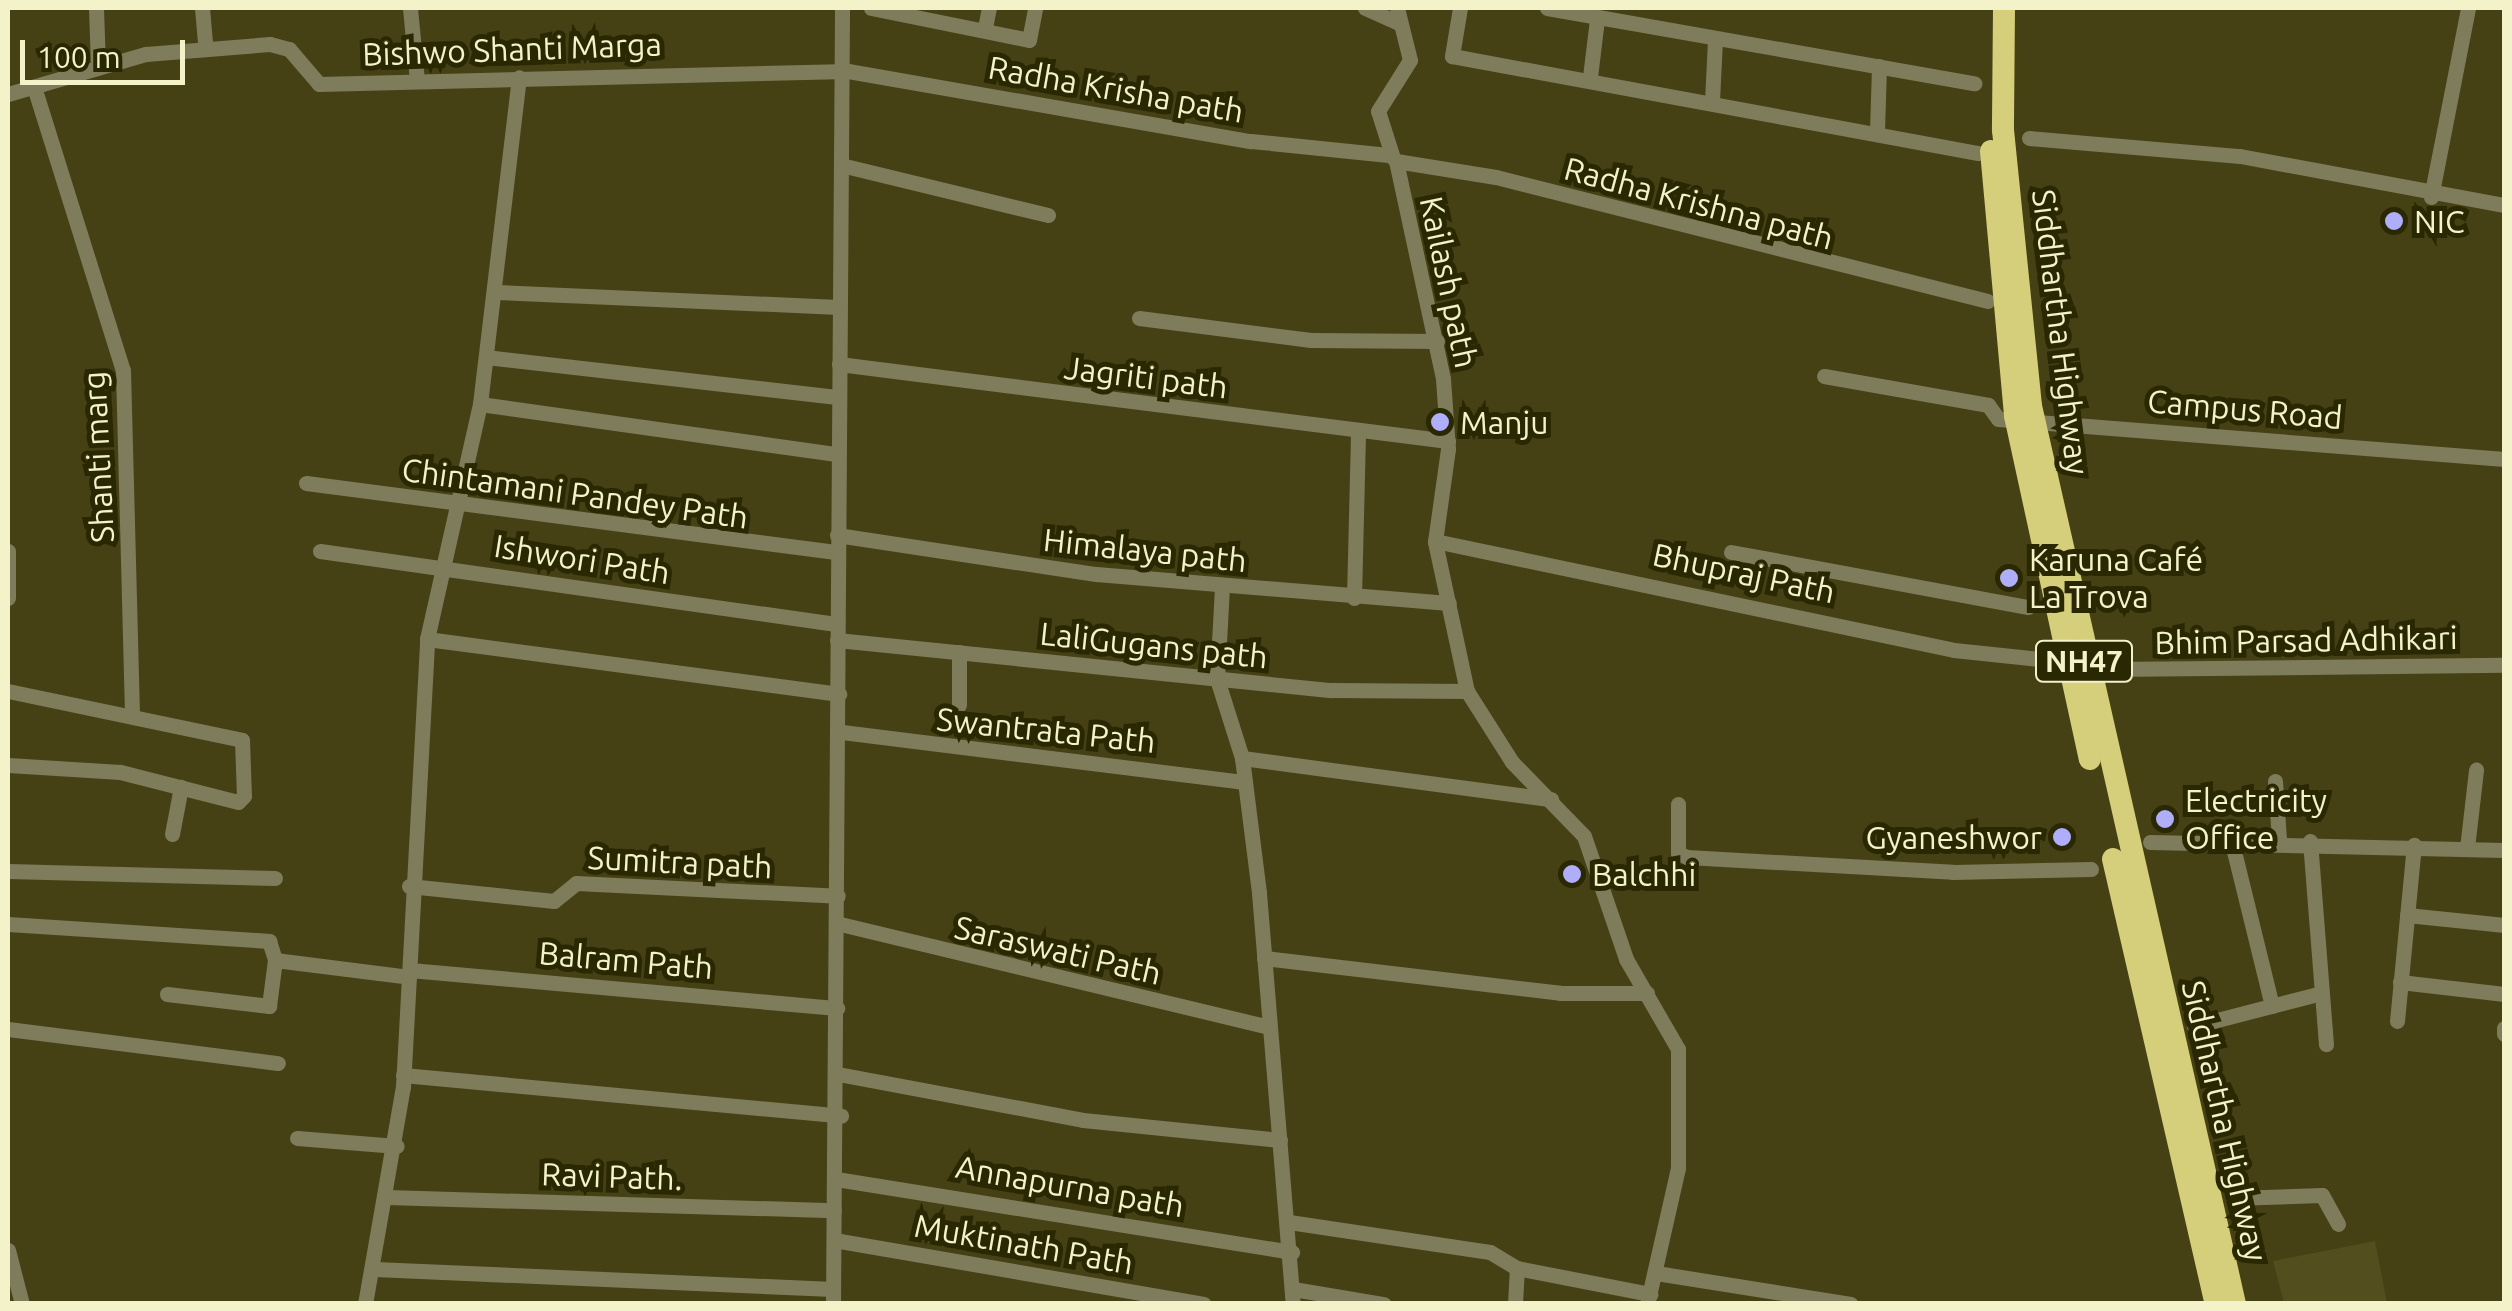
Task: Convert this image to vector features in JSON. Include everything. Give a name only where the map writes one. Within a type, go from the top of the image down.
[{"type":"highway","name":"Siddhartha Highway","points":[[1991,8],[1994,201],[2024,417],[2216,1304]]},
{"type":"highway","name":"Siddhartha Highway","points":[[2004,8],[2002,130],[2024,417],[2235,1304]]},
{"type":"street","points":[[96,8],[98,65]]},
{"type":"street","points":[[202,8],[205,45]]},
{"type":"street","points":[[410,8],[417,81]]},
{"type":"street","points":[[375,1269],[833,1296],[841,1116],[836,923],[842,732],[836,544],[841,165],[836,72],[842,8]]},
{"type":"street","points":[[872,8],[929,12],[1029,40],[1035,8]]},
{"type":"street","points":[[985,28],[989,8]]},
{"type":"street","points":[[1364,8],[1398,15]]},
{"type":"street","points":[[1460,8],[1452,56],[1590,78],[1978,153]]},
{"type":"street","points":[[1547,8],[1974,83]]},
{"type":"street","points":[[2432,197],[2468,8]]},
{"type":"street","name":"Kailash path","points":[[1398,15],[1410,60],[1378,110],[1437,340],[1448,442],[1436,541],[1467,691],[1512,762],[1553,799],[1584,836],[1647,994],[1678,1049],[1678,1168],[1648,1299]]},
{"type":"street","points":[[1590,78],[1597,19]]},
{"type":"street","points":[[1712,101],[1715,38]]},
{"type":"street","name":"Bishwo Shanti Marga","points":[[8,94],[35,90],[98,65],[205,45],[290,49],[318,84],[519,76],[836,72]]},
{"type":"street","points":[[1877,131],[1880,66]]},
{"type":"street","name":"Radha Krisha path","points":[[836,72],[1392,158]]},
{"type":"street","points":[[365,1304],[397,1146],[410,973],[409,886],[427,639],[440,563],[480,404],[497,292],[519,76]]},
{"type":"street","name":"Shanti marg","points":[[35,90],[123,370],[132,714]]},
{"type":"street","points":[[2030,138],[2240,156],[2432,197],[2504,205]]},
{"type":"street","name":"Radha Krishna path","points":[[1392,158],[1988,301]]},
{"type":"street","points":[[841,165],[1048,215]]},
{"type":"street","points":[[497,292],[839,308]]},
{"type":"street","points":[[1139,318],[1311,340],[1437,340]]},
{"type":"street","points":[[486,357],[838,397]]},
{"type":"street","name":"Jagriti path","points":[[839,364],[1448,442]]},
{"type":"street","name":"Campus Road","points":[[1824,376],[1988,405],[1998,418],[2024,417],[2504,459]]},
{"type":"street","points":[[480,404],[837,454]]},
{"type":"street","points":[[1354,598],[1358,430]]},
{"type":"street","name":"Chintamani Pandey Path","points":[[306,483],[456,507],[836,544]]},
{"type":"street","name":"Bhupraj Path","points":[[1436,541],[1954,650],[2040,659]]},
{"type":"street","name":"Himalaya path","points":[[836,544],[1222,588],[1450,603]]},
{"type":"street","points":[[8,551],[8,598]]},
{"type":"street","name":"Ishwori Path","points":[[320,551],[440,563],[836,632]]},
{"type":"street","points":[[1731,552],[2028,608]]},
{"type":"street","points":[[1222,588],[1217,679],[1242,758],[1245,782],[1292,1252],[1293,1296],[1384,1304]]},
{"type":"street","name":"LaliGugans path","points":[[836,632],[959,652],[1217,679],[1467,691]]},
{"type":"street","points":[[427,639],[839,694]]},
{"type":"street","points":[[959,652],[959,705]]},
{"type":"street","name":"Bhim Parsad Adhikari","points":[[2109,669],[2504,665]]},
{"type":"street","points":[[8,691],[132,714],[245,741],[242,801],[181,787],[8,765]]},
{"type":"street","name":"Swantrata Path","points":[[842,732],[1245,782]]},
{"type":"street","points":[[1242,758],[1553,799]]},
{"type":"street","points":[[2467,848],[2476,770]]},
{"type":"street","points":[[2275,781],[2279,839]]},
{"type":"street","points":[[172,834],[181,787]]},
{"type":"street","points":[[1678,804],[1678,852],[1687,857],[1953,872],[2092,869]]},
{"type":"street","points":[[2231,838],[2272,1006]]},
{"type":"street","points":[[2150,842],[2279,839],[2504,850]]},
{"type":"street","points":[[2310,840],[2326,1044]]},
{"type":"street","points":[[2397,1020],[2414,845]]},
{"type":"street","points":[[8,872],[275,878]]},
{"type":"street","name":"Sumitra path","points":[[409,886],[554,901],[576,883],[838,896]]},
{"type":"street","points":[[2407,915],[2504,925]]},
{"type":"street","name":"Saraswati Path","points":[[836,923],[1269,1027]]},
{"type":"street","points":[[8,924],[268,941],[275,960],[268,1006],[166,994]]},
{"type":"street","points":[[1264,958],[1560,993],[1647,994]]},
{"type":"street","name":"Balram Path","points":[[275,960],[838,1008]]},
{"type":"street","points":[[2400,982],[2504,994]]},
{"type":"street","points":[[2194,1026],[2322,993]]},
{"type":"street","points":[[8,1029],[278,1063]]},
{"type":"street","points":[[838,1074],[1118,1124],[1280,1140]]},
{"type":"street","points":[[403,1076],[841,1116]]},
{"type":"street","points":[[297,1138],[397,1146]]},
{"type":"street","name":"Annapurna path","points":[[836,1179],[1292,1252]]},
{"type":"street","points":[[2233,1198],[2322,1195],[2338,1224]]},
{"type":"street","name":"Ravi Path.","points":[[387,1197],[834,1210]]},
{"type":"street","points":[[1289,1222],[1490,1252],[1517,1268],[1648,1299]]},
{"type":"street","name":"Muktinath Path","points":[[834,1240],[1204,1304]]},
{"type":"street","points":[[8,1250],[22,1304]]},
{"type":"street","points":[[1515,1304],[1517,1268]]},
{"type":"street","points":[[1656,1273],[1782,1298],[1852,1304]]},
{"type":"shaded area","points":[[2375,1241],[2387,1303],[2284,1303],[2273,1261]]},
{"type":"place","name":"NIC","points":[[2394,221]]},
{"type":"place","name":"Manju","points":[[1440,422]]},
{"type":"place","name":"Karuna Café La Trova","points":[[2009,578]]},
{"type":"place","name":"Electricity Office","points":[[2165,819]]},
{"type":"place","name":"Gyaneshwor","points":[[2062,837]]},
{"type":"place","name":"Balchhi","points":[[1572,874]]}]
